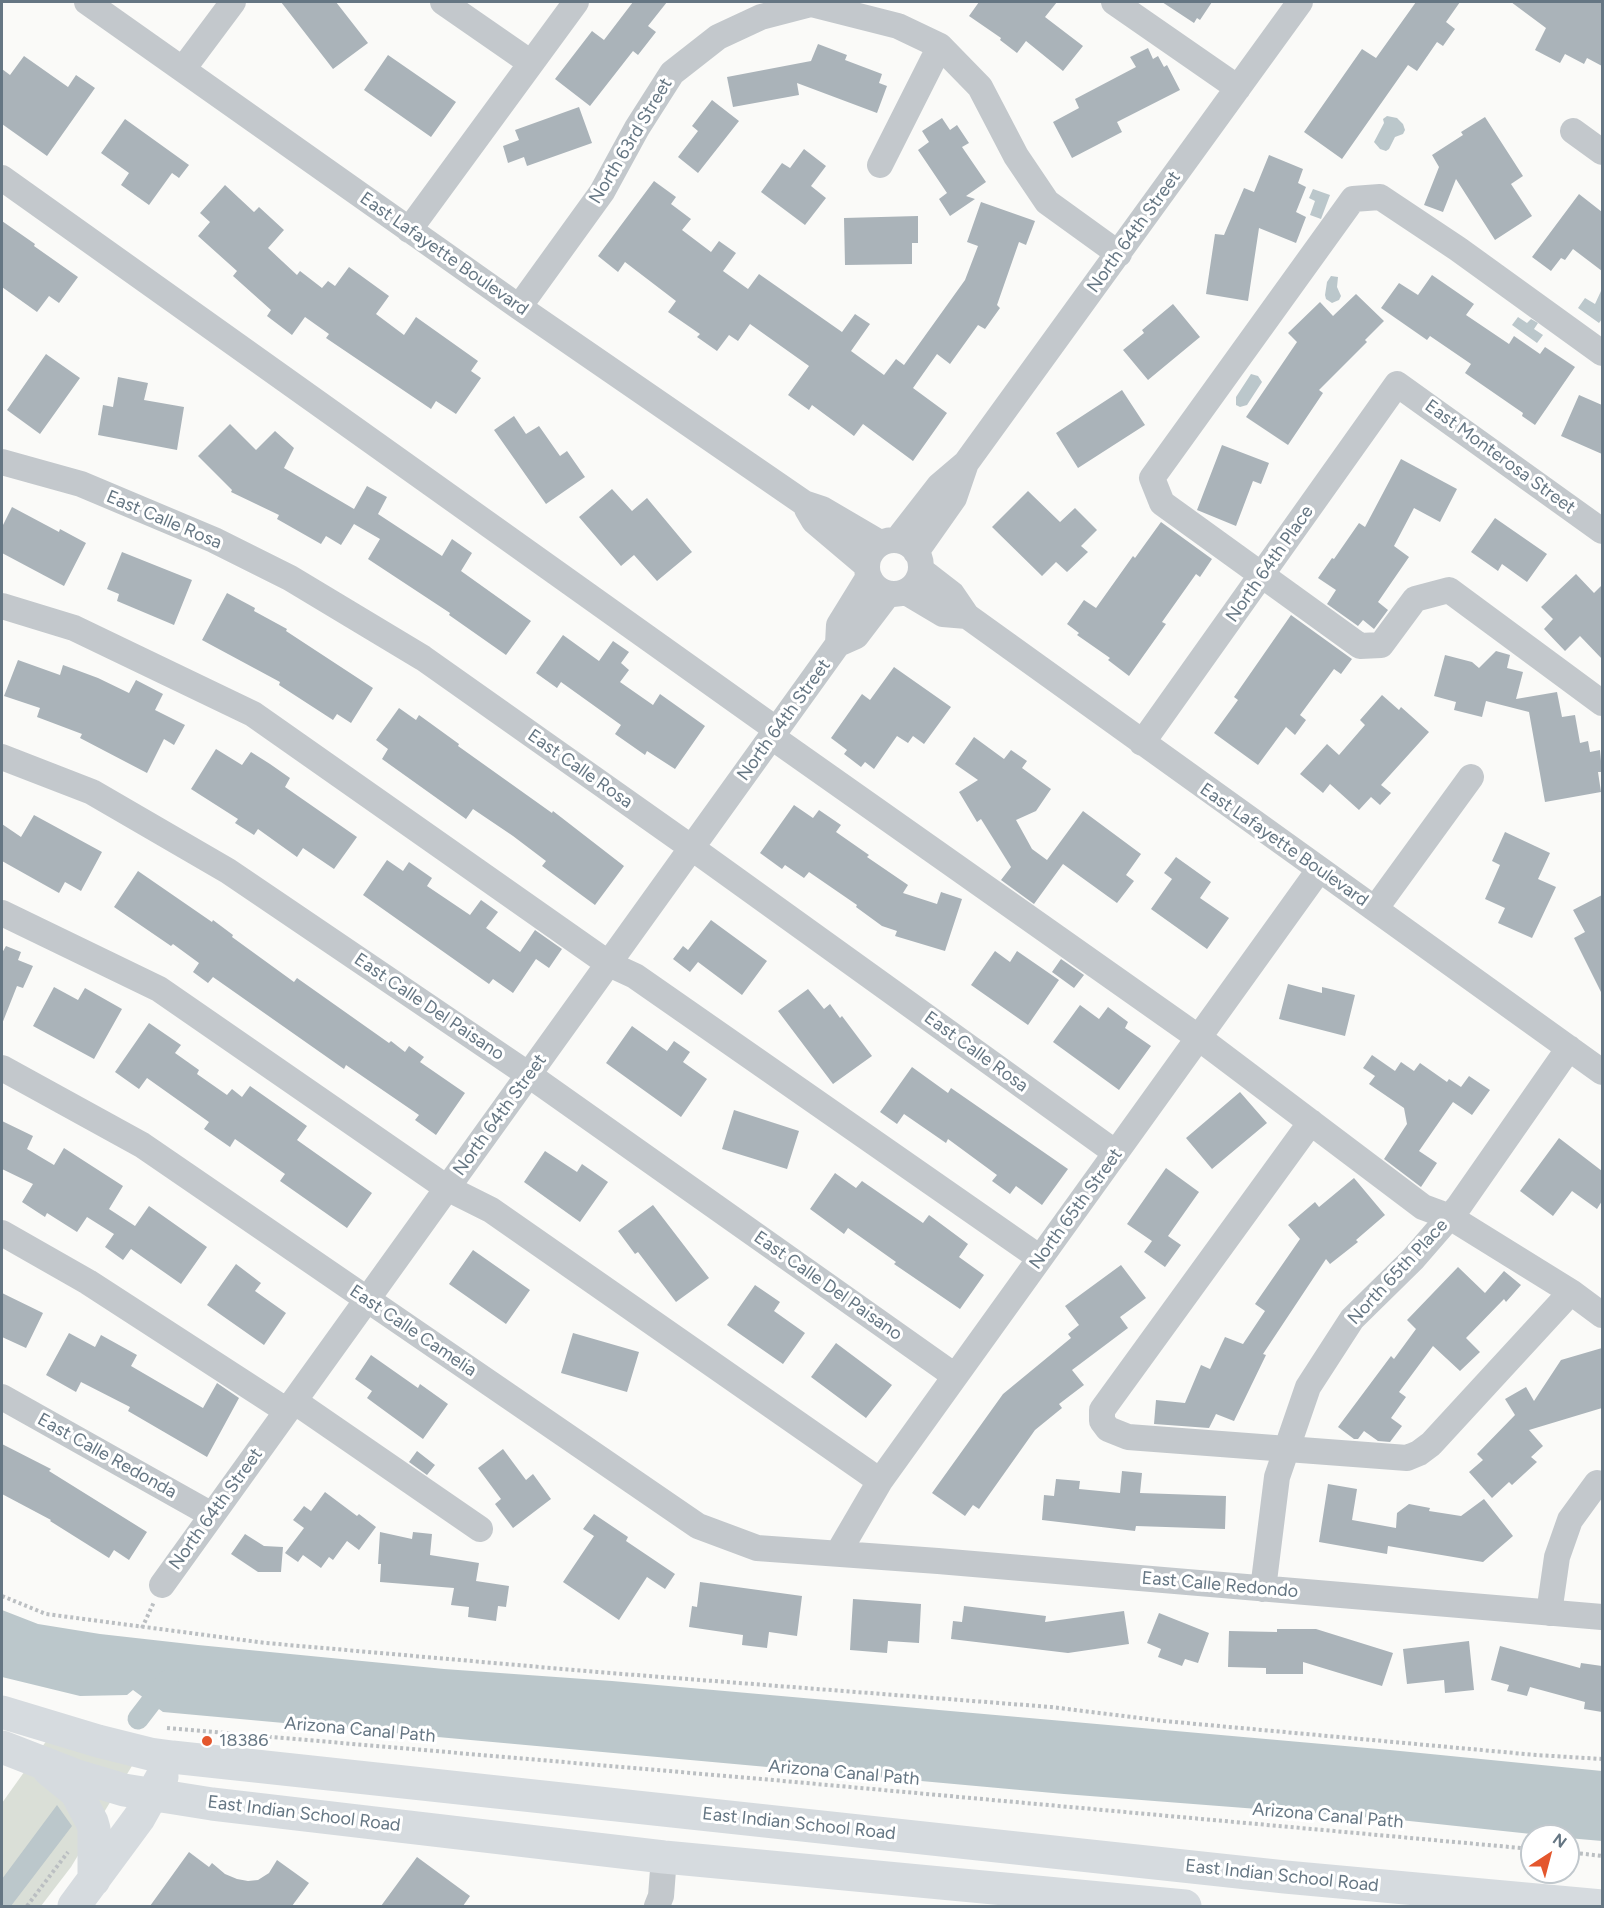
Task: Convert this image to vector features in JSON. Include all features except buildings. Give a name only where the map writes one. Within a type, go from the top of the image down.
[{"type":"main road","name":"East Indian School Road","points":[[2,1712],[150,1754],[167,1742],[428,1784],[1273,1876],[1602,1906]]},
{"type":"main road","points":[[74,1906],[154,1794],[167,1742]]},
{"type":"main road","name":"East Indian School Road","points":[[2,1747],[74,1775],[124,1790],[212,1804],[664,1857],[1185,1906]]},
{"type":"main road","name":"East Indian School Road","points":[[37,1761],[76,1792],[92,1822],[94,1880]]},
{"type":"main road","points":[[393,1825],[428,1784]]},
{"type":"street","name":"East Lafayette Boulevard","points":[[87,2],[519,307],[804,503],[822,509],[903,551],[952,594],[967,616],[1602,1072]]},
{"type":"street","points":[[183,69],[233,2]]},
{"type":"street","points":[[443,2],[531,63]]},
{"type":"street","points":[[409,230],[576,2]]},
{"type":"street","points":[[1114,2],[1238,88]]},
{"type":"street","name":"North 64th Street","points":[[903,551],[939,486],[966,462],[1300,2]]},
{"type":"street","points":[[810,3],[898,26],[940,46],[980,87],[1016,156],[1047,202],[1119,254]]},
{"type":"street","name":"North 63rd Street","points":[[519,307],[602,192],[637,128],[672,73],[718,37],[761,17],[810,3]]},
{"type":"street","points":[[880,165],[940,46]]},
{"type":"street","points":[[1573,131],[1602,152]]},
{"type":"street","points":[[2,178],[1199,1038],[1424,1207],[1450,1217],[1571,1292],[1602,1315]]},
{"type":"street","points":[[1602,353],[1458,249],[1380,197],[1353,199],[1152,478],[1162,503],[1360,646],[1381,645],[1415,599],[1449,590],[1602,702]]},
{"type":"street","name":"North 64th Place","points":[[1142,743],[1397,384]]},
{"type":"street","name":"East Monterosa Street","points":[[1397,384],[1602,531]]},
{"type":"street","name":"East Calle Rosa","points":[[2,462],[81,484],[213,540],[290,579],[423,658],[1116,1153]]},
{"type":"street","name":"East Lafayette Boulevard","points":[[804,503],[814,521],[867,571],[876,588],[897,593],[943,614],[967,616]]},
{"type":"street","name":"North 64th Street","points":[[838,644],[839,625],[867,571],[868,556],[903,551]]},
{"type":"street","name":"North 64th Street","points":[[162,1585],[838,644],[856,636],[897,593],[916,583],[903,551]]},
{"type":"street","points":[[2,606],[74,628],[253,714],[609,964],[635,976],[1040,1258]]},
{"type":"street","name":"East Calle Del Paisano","points":[[2,757],[92,792],[228,871],[529,1075],[955,1376]]},
{"type":"street","points":[[1375,909],[1471,777]]},
{"type":"street","name":"North 65th Street","points":[[838,1552],[880,1481],[1319,870]]},
{"type":"street","points":[[2,913],[159,989],[447,1188],[491,1210],[880,1481]]},
{"type":"street","name":"North 65th Place","points":[[1263,1589],[1277,1477],[1308,1387],[1352,1319],[1413,1259],[1459,1206],[1569,1048]]},
{"type":"street","name":"East Calle Camelia","points":[[2,1068],[142,1145],[698,1526],[757,1548],[838,1552]]},
{"type":"street","points":[[1311,1122],[1102,1410],[1102,1420],[1108,1429],[1128,1437],[1286,1451],[1407,1458],[1431,1444],[1571,1292]]},
{"type":"street","points":[[2,1233],[88,1282],[291,1406],[480,1529]]},
{"type":"street","name":"East Calle Redonda","points":[[2,1397],[212,1515]]},
{"type":"street","points":[[1549,1613],[1557,1557],[1570,1520],[1597,1483]]},
{"type":"street","name":"East Calle Redondo","points":[[838,1552],[1602,1617]]},
{"type":"street","points":[[657,1906],[661,1896],[664,1857]]},
{"type":"path","points":[[2,1596],[46,1614],[266,1643],[597,1672],[1051,1707],[1175,1722],[1602,1759]]},
{"type":"path","name":"Arizona Canal Path","points":[[167,1742],[558,1761],[1520,1847]]},
{"type":"path","points":[[27,1906],[72,1847]]},
{"type":"path","points":[[1580,1853],[1602,1856]]},
{"type":"shaded area","points":[[1387,116],[1397,118],[1405,130],[1403,134],[1395,137],[1386,151],[1380,149],[1374,142],[1384,123],[1383,119]]},
{"type":"shaded area","points":[[1313,189],[1330,195],[1321,219],[1310,215],[1315,201],[1309,198]]},
{"type":"shaded area","points":[[1331,276],[1338,277],[1337,287],[1341,296],[1339,300],[1332,303],[1326,299],[1325,295],[1327,282]]},
{"type":"shaded area","points":[[1601,291],[1602,319],[1599,323],[1578,308],[1585,298],[1595,304]]},
{"type":"shaded area","points":[[1518,317],[1527,323],[1531,319],[1538,323],[1534,329],[1543,335],[1537,343],[1512,325]]},
{"type":"shaded area","points":[[1251,374],[1258,376],[1262,382],[1247,405],[1240,407],[1236,405],[1236,397]]},
{"type":"shaded area","points":[[2,1610],[38,1624],[100,1634],[198,1645],[444,1669],[612,1681],[1390,1750],[1602,1771],[1602,1841],[1580,1839],[1580,1824],[1520,1824],[1520,1833],[1400,1820],[1064,1794],[163,1712],[133,1690],[127,1695],[80,1696],[2,1677]]},
{"type":"shaded area","points":[[62,1719],[147,1741],[71,1867],[41,1906],[2,1906],[2,1803]]},
{"type":"shaded area","points":[[57,1805],[72,1826],[11,1906],[2,1906],[2,1879]]},
{"type":"waterway","points":[[138,1719],[168,1680]]},
{"type":"place","name":"18386","points":[[207,1741]]}]
